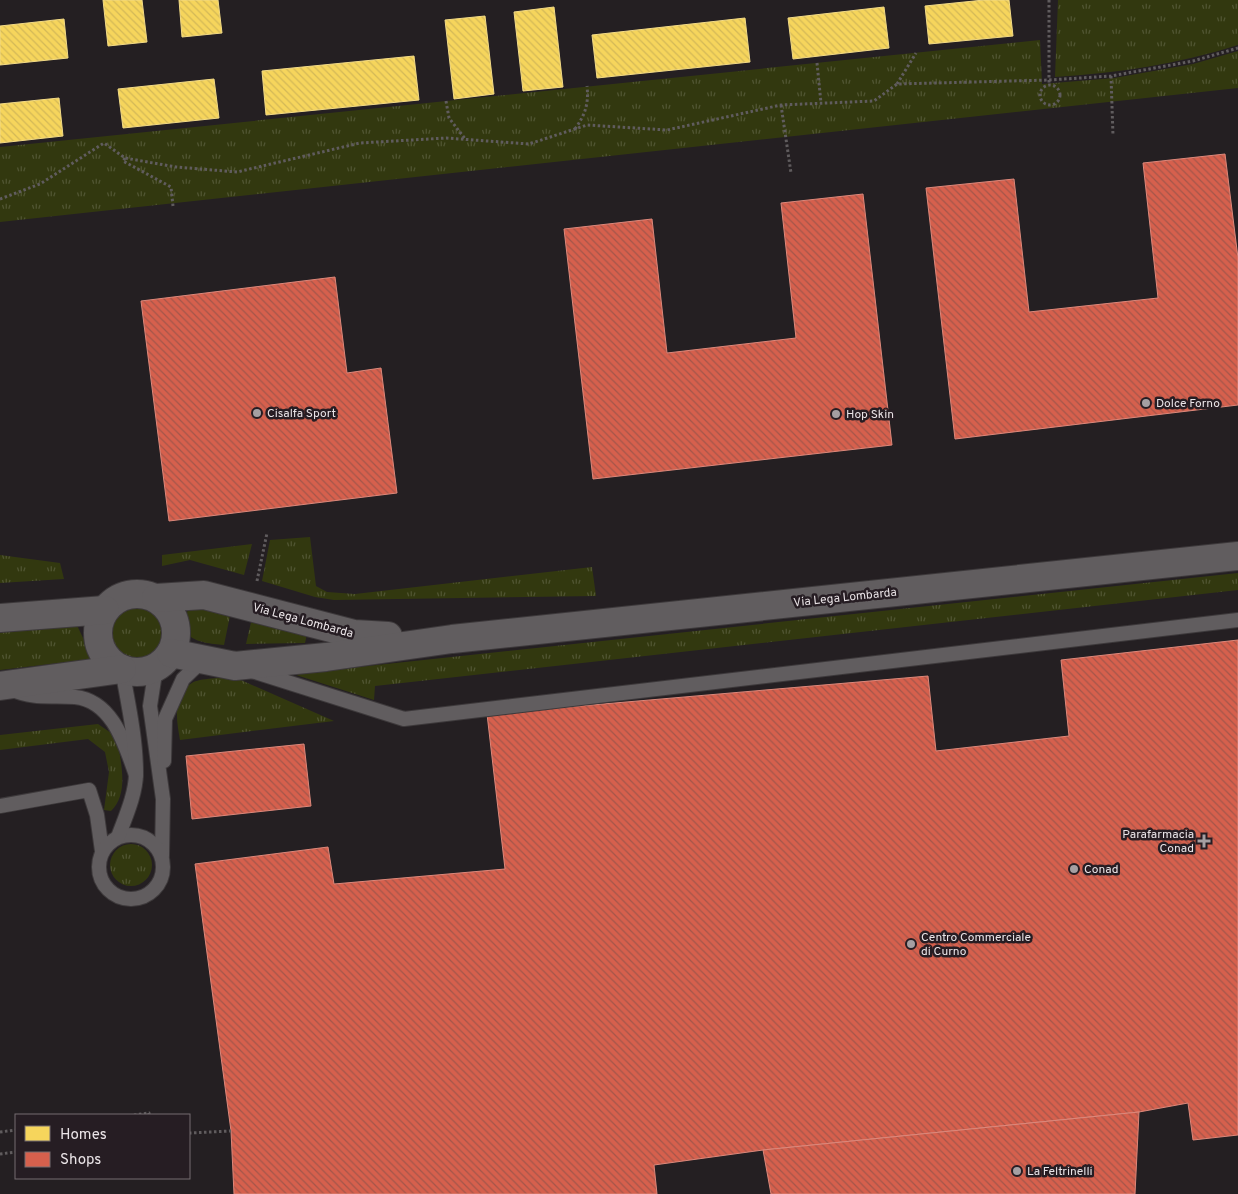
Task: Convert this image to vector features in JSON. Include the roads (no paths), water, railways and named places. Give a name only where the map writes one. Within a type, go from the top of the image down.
[{"type":"street","name":"Via Lega Lombarda","points":[[2,686],[122,669],[145,671],[163,660],[203,660],[235,666],[326,657],[452,639],[1238,556]]},
{"type":"street","name":"Via Lega Lombarda","points":[[105,610],[123,596],[134,594],[156,598],[204,595],[354,634],[452,639]]},
{"type":"street","points":[[156,598],[166,606],[173,617],[176,629],[176,642],[163,660]]},
{"type":"street","points":[[0,618],[105,610],[98,632],[99,643],[104,654],[122,669]]},
{"type":"lane","points":[[235,666],[404,719],[1238,620]]},
{"type":"lane","points":[[163,660],[150,706],[163,799]]},
{"type":"lane","points":[[0,806],[88,790],[97,815],[102,851],[98,872],[108,890],[124,899],[141,898],[155,888],[163,873],[166,719],[183,679],[203,660]]},
{"type":"lane","points":[[102,851],[118,837],[126,817],[136,775],[131,717],[122,669]]},
{"type":"lane","points":[[2,686],[30,697],[77,698],[106,710],[125,744],[136,775]]},
{"type":"lane","points":[[118,837],[135,835],[152,842],[162,856]]},
{"type":"place","name":"Dolce Forno","points":[[1146,403]]},
{"type":"place","name":"Cisalfa Sport","points":[[257,413]]},
{"type":"place","name":"Hop Skin","points":[[836,414]]},
{"type":"place","name":"Parafarmacia Conad","points":[[1204,841]]},
{"type":"place","name":"Conad","points":[[1074,869]]},
{"type":"place","name":"Centro Commerciale di Curno","points":[[911,944]]},
{"type":"place","name":"La Feltrinelli","points":[[1017,1171]]}]
